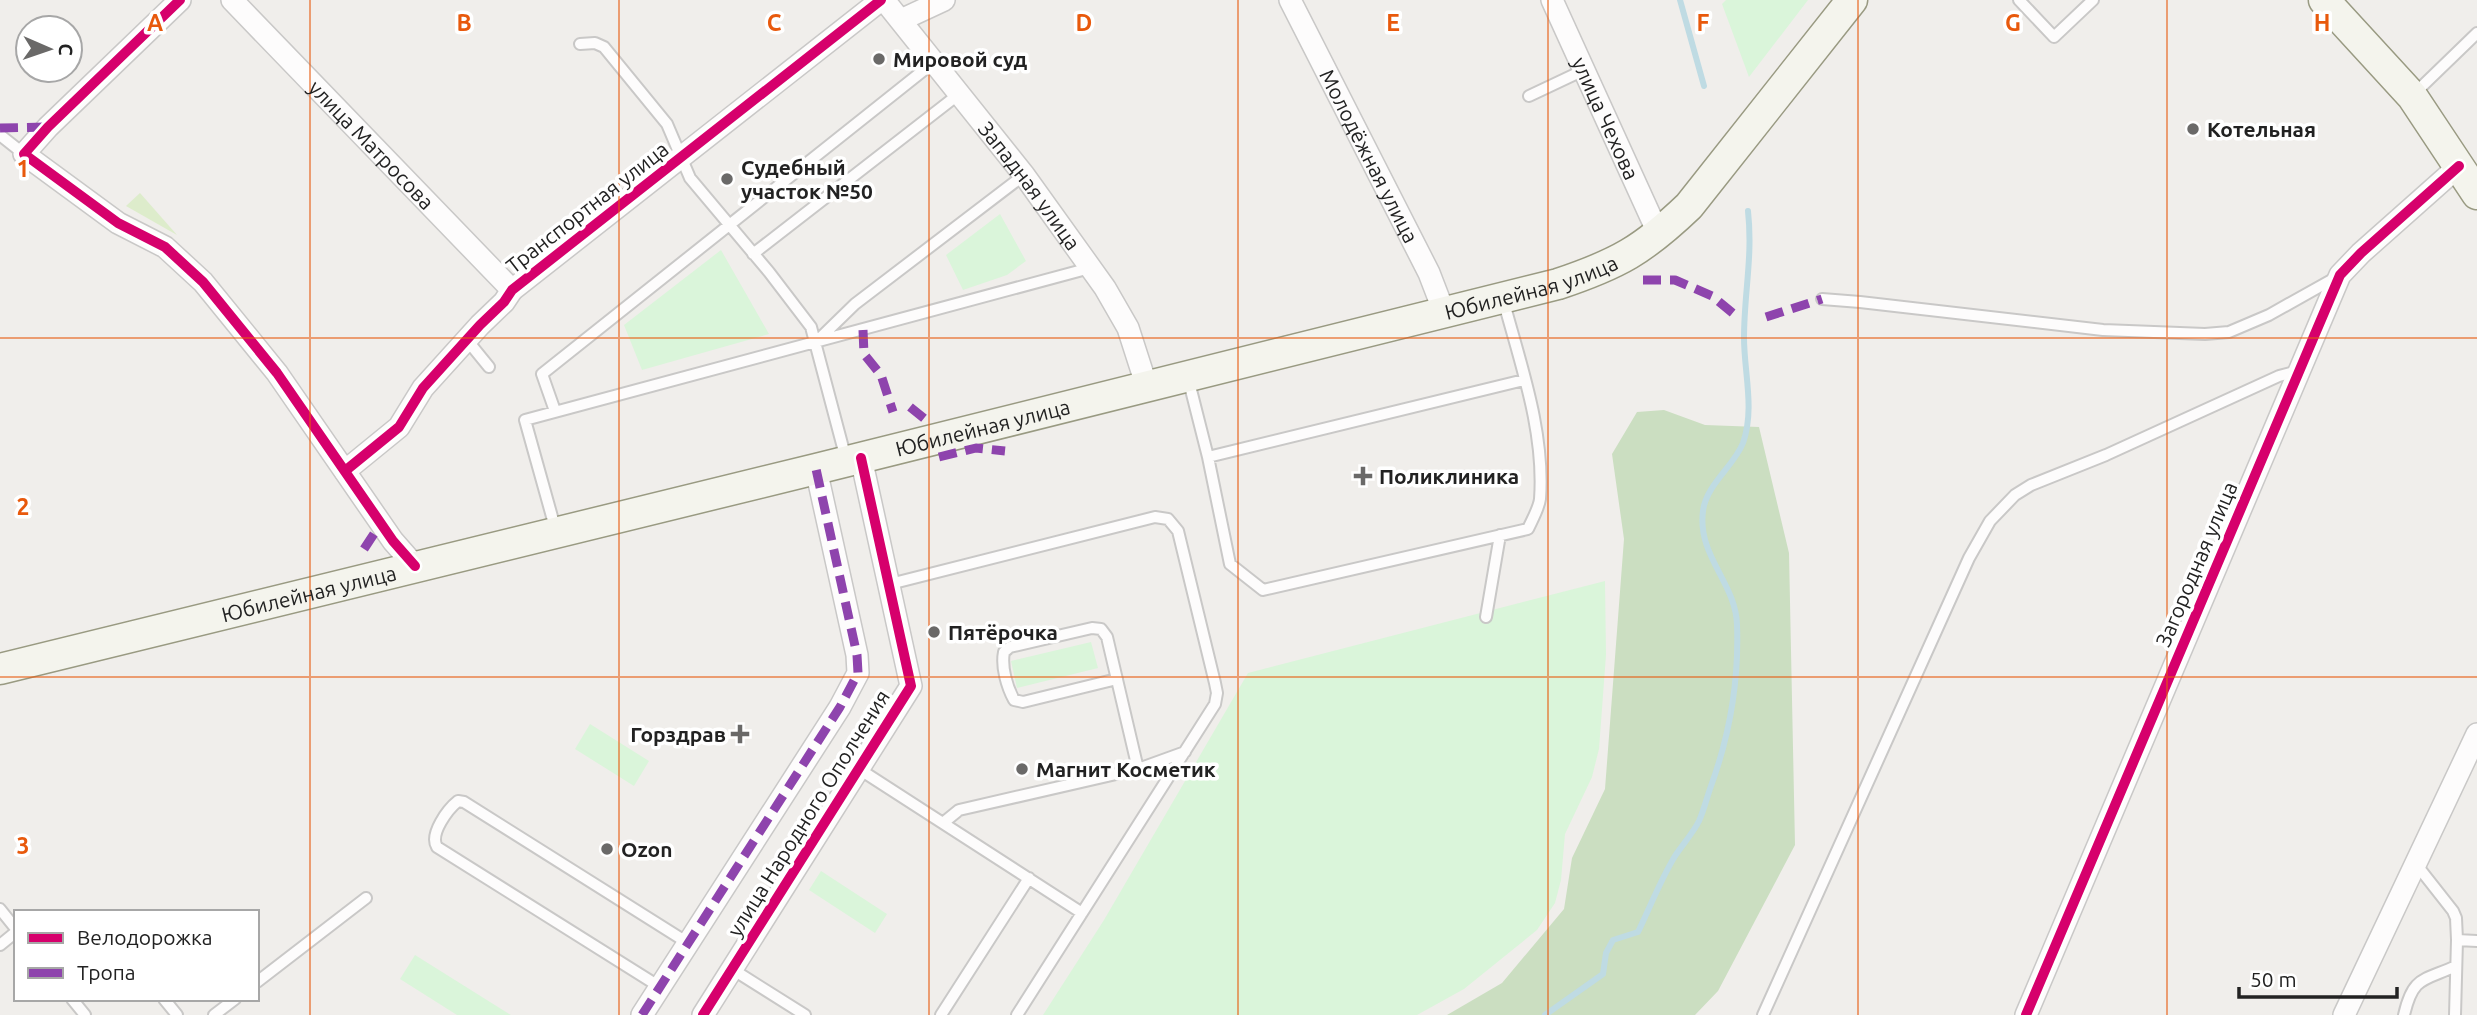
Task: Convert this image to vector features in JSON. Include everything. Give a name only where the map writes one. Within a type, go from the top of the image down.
[{"type":"main road","name":"Юбилейная улица","points":[[0,668],[854,460],[1558,284],[1600,270],[1634,253],[1659,235],[1689,206],[1852,0]]},
{"type":"main road","points":[[2324,0],[2412,96],[2471,184]]},
{"type":"street","points":[[180,0],[24,153],[118,223],[166,247],[203,282],[277,373],[393,541],[415,566]]},
{"type":"street","name":"улица Матросова","points":[[232,0],[512,290]]},
{"type":"street","name":"Транспортная улица","points":[[345,471],[399,427],[424,388],[512,290],[883,0]]},
{"type":"street","name":"Западная улица","points":[[883,0],[1024,175],[1090,268],[1128,328],[1147,387]]},
{"type":"street","points":[[901,20],[944,0]]},
{"type":"street","name":"Молодёжная улица","points":[[1290,0],[1429,273],[1444,312]]},
{"type":"street","name":"улица Чехова","points":[[1552,0],[1659,235]]},
{"type":"street","name":"Загородная улица","points":[[2025,1015],[2340,275],[2361,253],[2471,184]]},
{"type":"street","name":"улица Народного Ополчения","points":[[703,1015],[912,685],[890,584],[854,460]]},
{"type":"street","name":"улица Народного Ополчения","points":[[642,1015],[840,707],[858,673],[857,655],[816,469]]},
{"type":"street","points":[[2344,1015],[2477,734]]},
{"type":"lane","points":[[2019,0],[2054,37],[2093,0]]},
{"type":"lane","points":[[2412,96],[2477,33]]},
{"type":"lane","points":[[580,44],[595,43],[604,47],[667,124],[690,178],[811,327],[854,460]]},
{"type":"lane","points":[[555,411],[542,374],[934,62]]},
{"type":"lane","points":[[1529,96],[1584,70]]},
{"type":"lane","points":[[753,254],[959,94]]},
{"type":"lane","points":[[0,135],[24,153]]},
{"type":"lane","points":[[815,343],[855,304],[1024,175]]},
{"type":"lane","points":[[556,532],[525,420],[1090,268]]},
{"type":"lane","points":[[1822,299],[2103,330],[2205,334],[2229,332],[2269,315],[2340,275]]},
{"type":"lane","points":[[1188,376],[1230,564],[1263,590],[1500,535],[1528,528],[1540,501],[1537,435],[1503,298]]},
{"type":"lane","points":[[467,340],[489,366]]},
{"type":"lane","points":[[1763,1015],[1969,558],[1990,521],[2015,495],[2032,485],[2106,455],[2278,376],[2299,371]]},
{"type":"lane","points":[[1208,457],[1524,380]]},
{"type":"lane","points":[[890,584],[1155,517],[1168,519],[1178,531],[1217,693],[1215,704],[1017,1015]]},
{"type":"lane","points":[[1486,617],[1500,535]]},
{"type":"lane","points":[[1117,679],[1023,702],[1014,701],[1002,660],[1004,652],[1010,647],[1092,628],[1101,629],[1107,637],[1117,679],[1138,769]]},
{"type":"lane","points":[[943,824],[959,810],[1138,769],[1185,752]]},
{"type":"lane","points":[[859,769],[1082,913]]},
{"type":"lane","points":[[660,987],[437,846],[434,835],[453,805],[458,801],[464,802],[688,943]]},
{"type":"lane","points":[[2416,864],[2456,918],[2455,1015]]},
{"type":"lane","points":[[941,1015],[1029,878]]},
{"type":"lane","points":[[259,980],[366,898]]},
{"type":"lane","points":[[0,909],[14,927]]},
{"type":"lane","points":[[0,945],[14,932]]},
{"type":"lane","points":[[2457,940],[2477,941]]},
{"type":"lane","points":[[2404,1015],[2412,988],[2419,982],[2456,966]]},
{"type":"lane","points":[[732,969],[804,1015]]},
{"type":"lane","points":[[74,1001],[85,1015]]},
{"type":"lane","points":[[166,1001],[177,1015]]},
{"type":"lane","points":[[214,1015],[232,1001]]},
{"type":"green space","points":[[1726,0],[1808,0],[1749,77],[1722,4]]},
{"type":"green space","points":[[140,193],[177,235],[126,206]]},
{"type":"green space","points":[[1000,214],[1026,261],[1007,275],[963,290],[946,255]]},
{"type":"green space","points":[[721,250],[769,334],[642,370],[624,325]]},
{"type":"green space","points":[[1664,410],[1705,425],[1759,427],[1789,553],[1795,845],[1718,991],[1695,1015],[1447,1015],[1502,983],[1564,909],[1572,858],[1605,789],[1624,539],[1612,454],[1637,412]]},
{"type":"green space","points":[[1605,581],[1606,655],[1599,749],[1592,777],[1565,834],[1561,880],[1555,903],[1537,930],[1464,989],[1417,1015],[1043,1015],[1104,920],[1248,673]]},
{"type":"green space","points":[[1091,642],[1098,668],[1017,688],[1011,661]]},
{"type":"green space","points":[[590,724],[649,761],[634,786],[575,749]]},
{"type":"green space","points":[[821,871],[887,914],[875,933],[809,890]]},
{"type":"green space","points":[[415,955],[511,1015],[457,1015],[400,979]]},
{"type":"waterway","points":[[1680,0],[1704,86]]},
{"type":"waterway","points":[[1545,1015],[1603,974],[1606,953],[1613,940],[1638,932],[1670,865],[1699,821],[1723,747],[1735,686],[1737,625],[1730,596],[1706,542],[1703,511],[1709,493],[1743,443],[1748,417],[1744,338],[1748,211]]},
{"type":"marked path","points":[[0,128],[48,127]]},
{"type":"marked path","points":[[1643,280],[1675,280],[1712,296],[1734,314]]},
{"type":"marked path","points":[[1766,317],[1822,299]]},
{"type":"marked path","points":[[863,330],[864,354],[881,375],[893,412]]},
{"type":"marked path","points":[[910,407],[931,424]]},
{"type":"marked path","points":[[939,457],[976,448],[1005,451]]},
{"type":"marked path","points":[[642,1015],[840,707],[858,673],[857,655],[816,469]]},
{"type":"marked path","points":[[364,549],[381,523]]},
{"type":"cycle path","points":[[180,0],[48,127],[24,154],[118,223],[165,247],[203,282],[277,373],[393,541],[415,566]]},
{"type":"cycle path","points":[[345,471],[399,427],[423,388],[504,302],[512,290],[881,0]]},
{"type":"cycle path","points":[[2026,1015],[2340,275],[2459,166]]},
{"type":"cycle path","points":[[703,1015],[911,686],[861,458]]},
{"type":"place","name":"Мировой суд","points":[[879,59]]},
{"type":"place","name":"Котельная","points":[[2193,129]]},
{"type":"place","name":"Судебный участок №50","points":[[727,179]]},
{"type":"place","name":"Поликлиника","points":[[1363,476]]},
{"type":"place","name":"Пятёрочка","points":[[934,632]]},
{"type":"place","name":"Горздрав","points":[[740,734]]},
{"type":"place","name":"Магнит Косметик","points":[[1022,769]]},
{"type":"place","name":"Ozon","points":[[607,849]]}]
